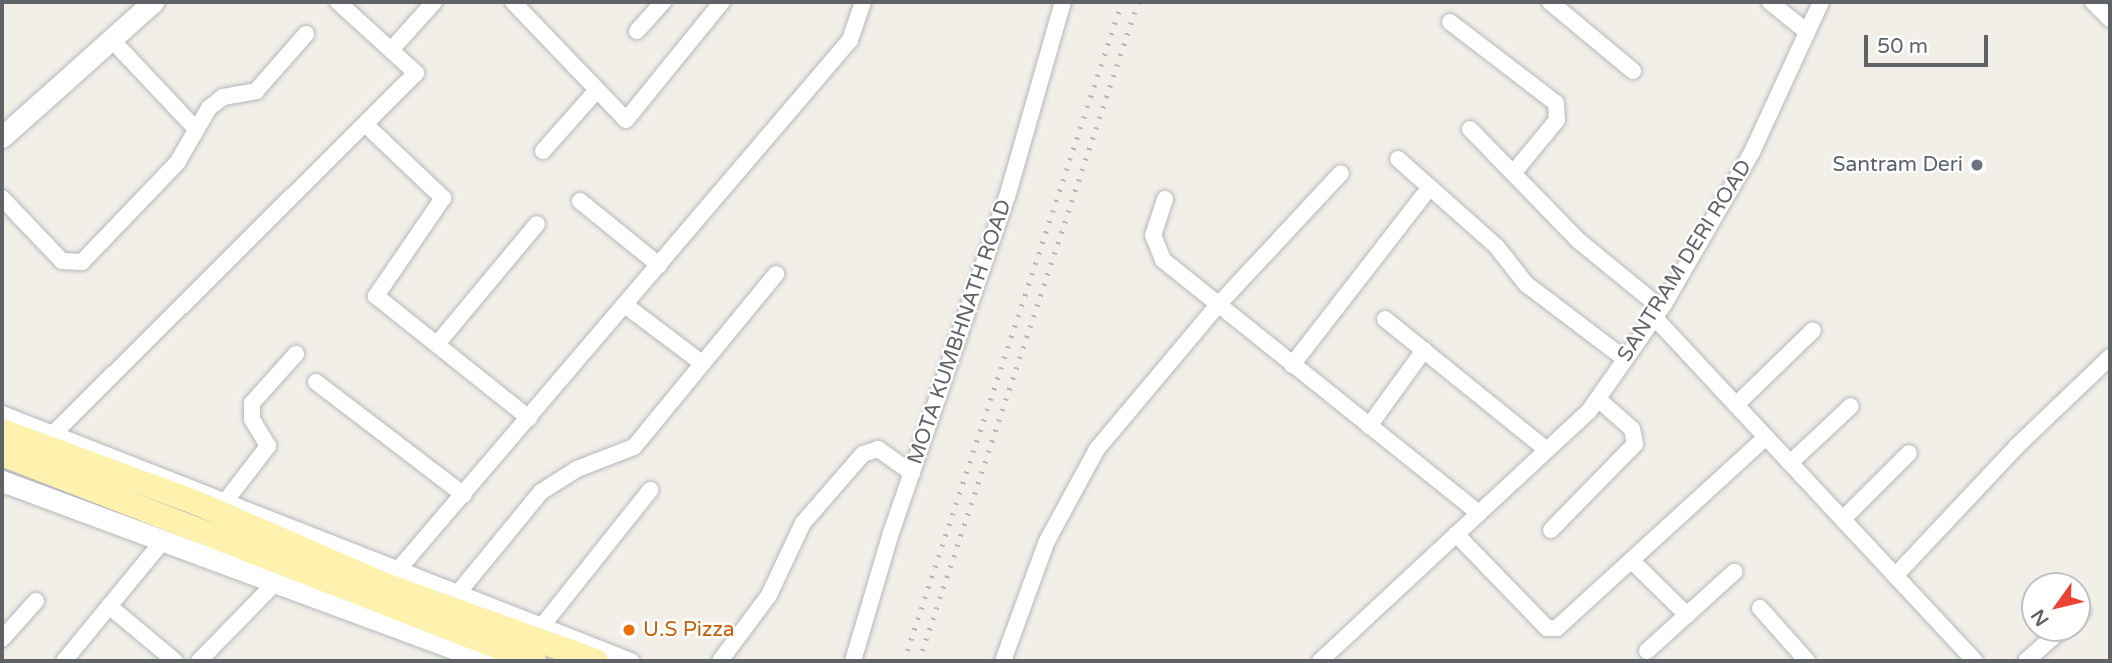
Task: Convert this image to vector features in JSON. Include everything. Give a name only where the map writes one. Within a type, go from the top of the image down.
[{"type":"main road","points":[[2,137],[153,2]]},
{"type":"main road","points":[[2,431],[199,504],[385,584],[596,661]]},
{"type":"main road","points":[[2,454],[534,661]]},
{"type":"main road","points":[[2,481],[488,661]]},
{"type":"street","points":[[52,435],[416,73],[338,2]]},
{"type":"street","points":[[391,50],[434,2]]},
{"type":"street","points":[[513,2],[626,120],[722,2]]},
{"type":"street","points":[[637,31],[663,2]]},
{"type":"street","points":[[397,571],[850,40],[863,2]]},
{"type":"street","name":"MOTA KUMBHNATH ROAD","points":[[853,661],[912,472],[1007,197],[1063,2]]},
{"type":"street","points":[[1550,2],[1633,71]]},
{"type":"street","points":[[1770,2],[1806,31]]},
{"type":"street","name":"SANTRAM DERI ROAD","points":[[1320,661],[1547,450],[1598,399],[1658,313],[1752,152],[1821,2]]},
{"type":"street","points":[[2093,2],[2110,19]]},
{"type":"street","points":[[1450,22],[1556,103],[1557,120],[1515,172]]},
{"type":"street","points":[[2,198],[62,261],[82,262],[177,163],[195,128],[223,96],[256,91],[306,34]]},
{"type":"street","points":[[111,40],[195,128]]},
{"type":"street","points":[[543,151],[597,90]]},
{"type":"street","points":[[365,124],[443,198],[376,296],[529,418]]},
{"type":"street","points":[[1470,129],[1515,172],[1579,242],[1658,313],[1736,405],[1975,661]]},
{"type":"street","points":[[1398,159],[1497,247],[1526,284],[1625,359]]},
{"type":"street","points":[[1003,661],[1047,541],[1097,449],[1218,305],[1341,173]]},
{"type":"street","points":[[1292,365],[1430,187]]},
{"type":"street","points":[[1165,199],[1153,235],[1156,249],[1179,275],[1479,513]]},
{"type":"street","points":[[580,201],[659,265]]},
{"type":"street","points":[[437,344],[537,224]]},
{"type":"street","points":[[458,593],[541,492],[577,469],[634,447],[776,274]]},
{"type":"street","points":[[625,305],[702,363]]},
{"type":"street","points":[[1385,319],[1547,450]]},
{"type":"street","points":[[1736,405],[1813,330]]},
{"type":"street","points":[[1369,426],[1424,350]]},
{"type":"street","points":[[225,502],[268,446],[252,419],[252,403],[296,354]]},
{"type":"street","points":[[1895,576],[2017,446],[2110,357]]},
{"type":"street","points":[[316,382],[464,495]]},
{"type":"street","points":[[1551,530],[1635,444],[1632,429],[1598,399]]},
{"type":"street","points":[[1790,463],[1851,406]]},
{"type":"street","points":[[2,414],[631,661]]},
{"type":"street","points":[[1456,534],[1547,628],[1568,623],[1766,437]]},
{"type":"street","points":[[720,661],[769,595],[803,523],[863,454],[878,449],[912,472]]},
{"type":"street","points":[[1843,519],[1909,453]]},
{"type":"street","points":[[542,626],[650,490]]},
{"type":"street","points":[[72,658],[109,606],[162,542]]},
{"type":"street","points":[[1633,562],[1687,615]]},
{"type":"street","points":[[1647,650],[1734,572]]},
{"type":"street","points":[[199,661],[275,583]]},
{"type":"street","points":[[2,639],[36,601]]},
{"type":"street","points":[[109,606],[175,661]]},
{"type":"street","points":[[1760,608],[1807,661]]},
{"type":"street","points":[[2026,661],[2047,642]]},
{"type":"railway","points":[[904,661],[1122,2]]},
{"type":"railway","points":[[919,661],[1138,2]]},
{"type":"place","name":"Santram Deri","points":[[1977,165]]},
{"type":"place","name":"U.S Pizza","points":[[629,630]]}]
